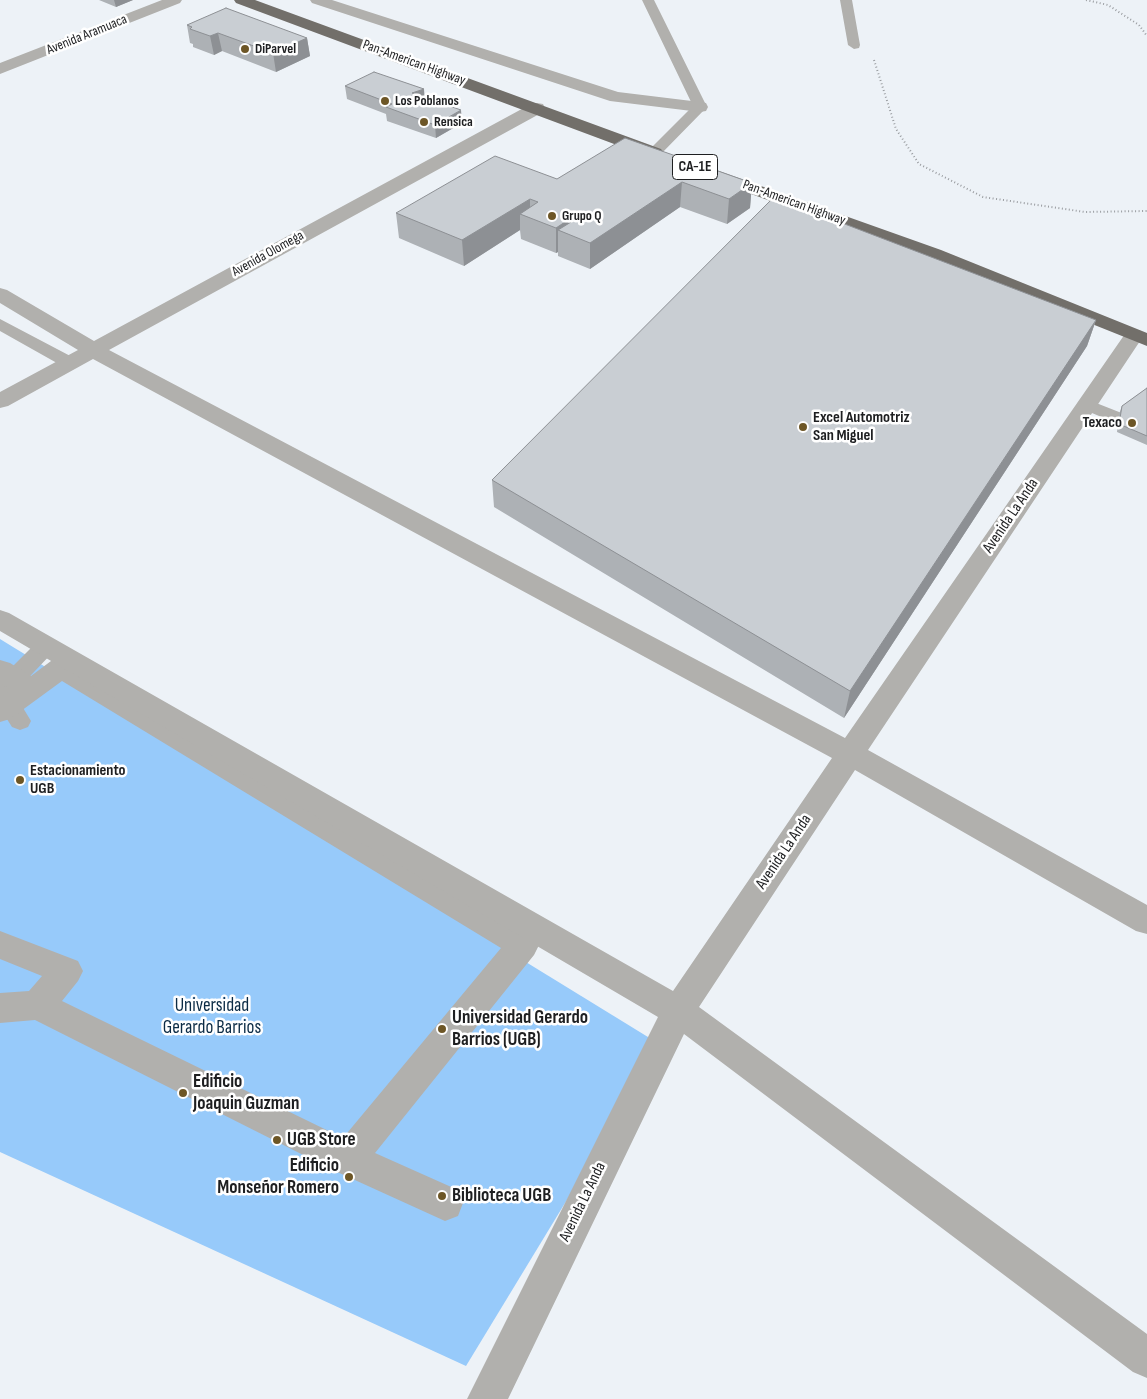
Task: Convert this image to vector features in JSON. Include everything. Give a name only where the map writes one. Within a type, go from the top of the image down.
[{"type":"highway","name":"Pan-American Highway","points":[[241,0],[672,159]]},
{"type":"highway","name":"Pan-American Highway","points":[[700,169],[921,249],[1141,337]]},
{"type":"street","name":"Avenida Aramuaca","points":[[0,69],[175,0]]},
{"type":"street","points":[[317,0],[616,97],[700,107]]},
{"type":"street","name":"Avenida Olomega","points":[[0,401],[537,108]]},
{"type":"street","points":[[0,294],[94,350],[850,754],[1147,922]]},
{"type":"street","name":"Avenida La Anda","points":[[487,1399],[678,1011],[1086,404],[1141,337]]},
{"type":"street","points":[[0,619],[678,1011],[1147,1358]]},
{"type":"street","points":[[10,694],[61,668],[523,945],[348,1159]]},
{"type":"street","points":[[0,945],[67,971],[38,1005]]},
{"type":"street","points":[[0,1008],[38,1005],[348,1159],[445,1203]]},
{"type":"lane","points":[[648,0],[700,107],[654,152]]},
{"type":"lane","points":[[846,0],[854,45]]},
{"type":"lane","points":[[610,152],[626,142]]},
{"type":"lane","points":[[906,261],[921,249]]},
{"type":"lane","points":[[0,324],[70,363]]},
{"type":"lane","points":[[1086,404],[1147,430]]},
{"type":"lane","points":[[10,694],[46,646]]},
{"type":"path","points":[[1086,0],[1108,5],[1139,25],[1147,36]]},
{"type":"path","points":[[854,45],[871,52],[896,129],[919,164],[983,197],[1085,212],[1147,211]]},
{"type":"green space","name":"Universidad Gerardo Barrios","points":[[0,639],[661,1045],[466,1366],[0,1152]]},
{"type":"building","points":[[226,8],[307,38],[273,53],[218,33],[210,36],[190,29],[192,27],[187,25]]},
{"type":"building","points":[[374,72],[424,89],[412,93],[461,110],[435,125],[386,107],[392,104],[345,86]]},
{"type":"building","points":[[625,138],[752,183],[729,199],[682,182],[590,243],[558,230],[571,222],[568,220],[556,228],[520,214],[538,202],[530,199],[462,240],[396,213],[495,156],[557,179]]},
{"type":"building","name":"Excel Automotriz San Miguel","points":[[774,197],[1096,320],[850,691],[492,480]]},
{"type":"building","name":"Texaco","points":[[1147,388],[1147,436],[1119,424],[1122,406]]},
{"type":"place","name":"DiParvel","points":[[245,49]]},
{"type":"place","name":"Los Poblanos","points":[[385,101]]},
{"type":"place","name":"Rensica","points":[[424,122]]},
{"type":"place","name":"Grupo Q","points":[[552,216]]},
{"type":"place","name":"Texaco","points":[[1132,423]]},
{"type":"place","name":"Excel Automotriz San Miguel","points":[[803,427]]},
{"type":"place","name":"Estacionamiento UGB","points":[[20,780]]},
{"type":"place","name":"Universidad Gerardo Barrios (UGB)","points":[[442,1029]]},
{"type":"place","name":"Edificio Joaquin Guzman","points":[[183,1093]]},
{"type":"place","name":"UGB Store","points":[[277,1140]]},
{"type":"place","name":"Edificio Monseñor Romero","points":[[349,1177]]},
{"type":"place","name":"Biblioteca UGB","points":[[442,1196]]}]
